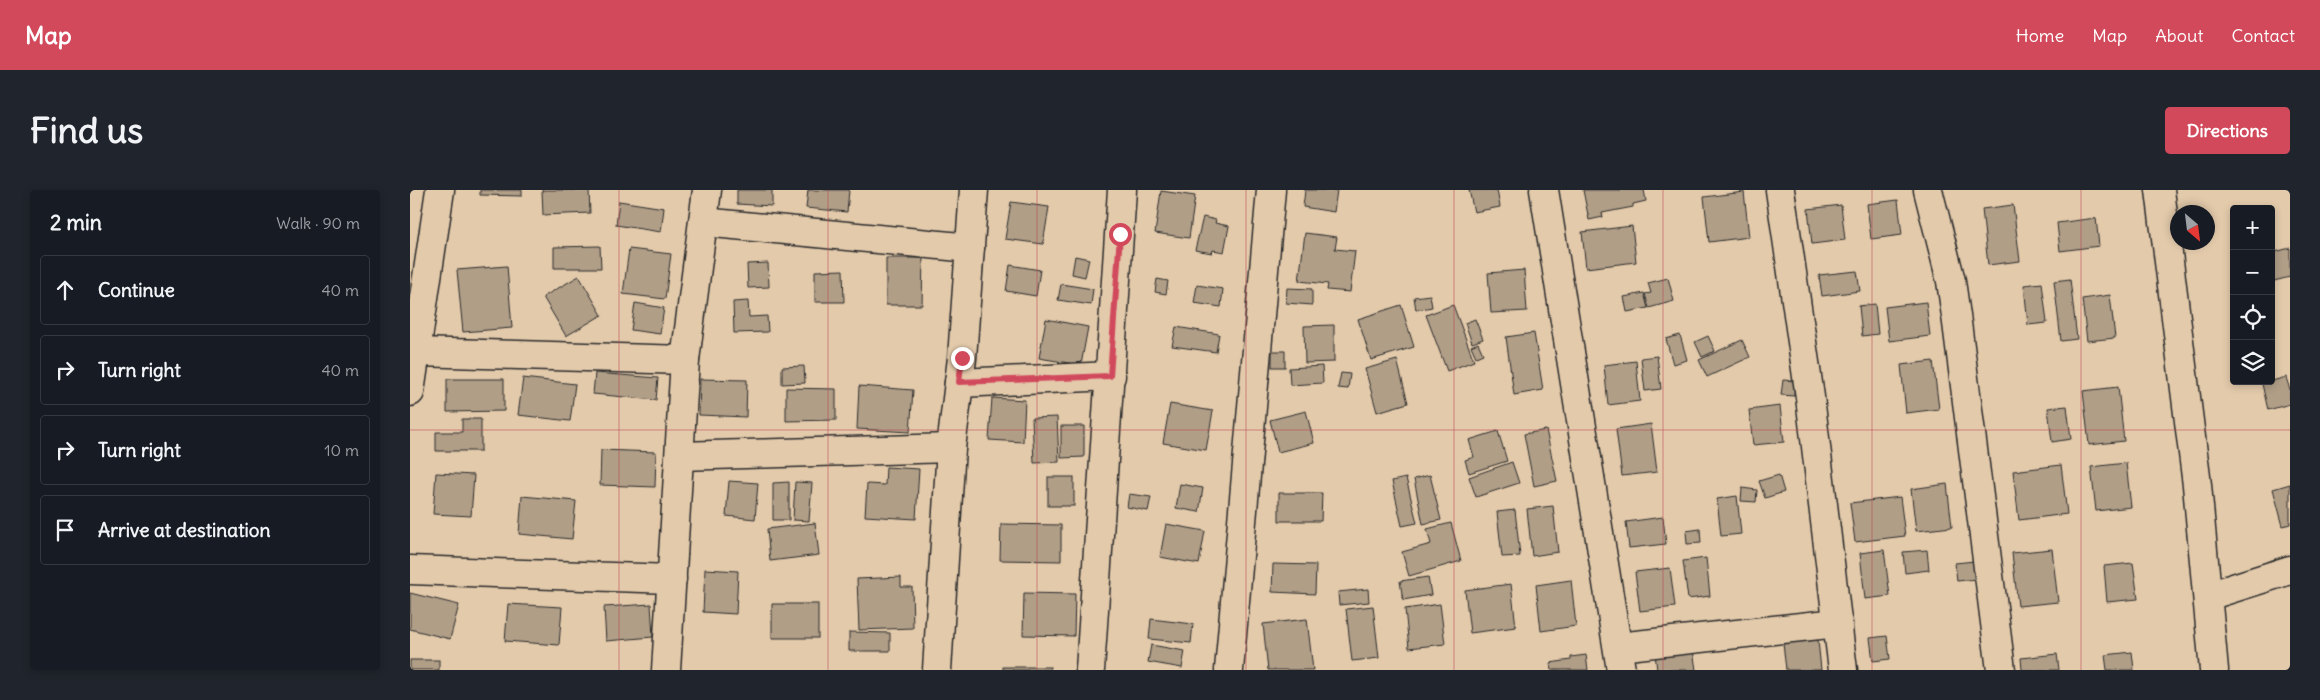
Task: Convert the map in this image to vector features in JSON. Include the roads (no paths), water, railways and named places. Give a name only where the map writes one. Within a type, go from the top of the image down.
[{"type":"street","points":[[410,392],[417,352],[422,242],[440,190]]},
{"type":"street","points":[[666,670],[685,360],[707,190]]},
{"type":"street","points":[[937,670],[951,448],[959,382],[974,190]]},
{"type":"street","points":[[1090,670],[1122,190]]},
{"type":"street","points":[[1229,670],[1271,190]]},
{"type":"street","points":[[1544,190],[1619,659],[1838,623]]},
{"type":"street","points":[[1780,190],[1810,397],[1843,670]]},
{"type":"street","points":[[1928,190],[1950,281],[1957,323],[2001,670]]},
{"type":"street","points":[[2160,190],[2196,476],[2214,670]]},
{"type":"street","points":[[703,222],[970,248]]},
{"type":"street","points":[[417,352],[685,360]]},
{"type":"street","points":[[959,382],[1110,376]]},
{"type":"street","points":[[680,456],[951,448]]},
{"type":"street","points":[[410,570],[672,579]]},
{"type":"street","points":[[2208,596],[2290,570]]}]
